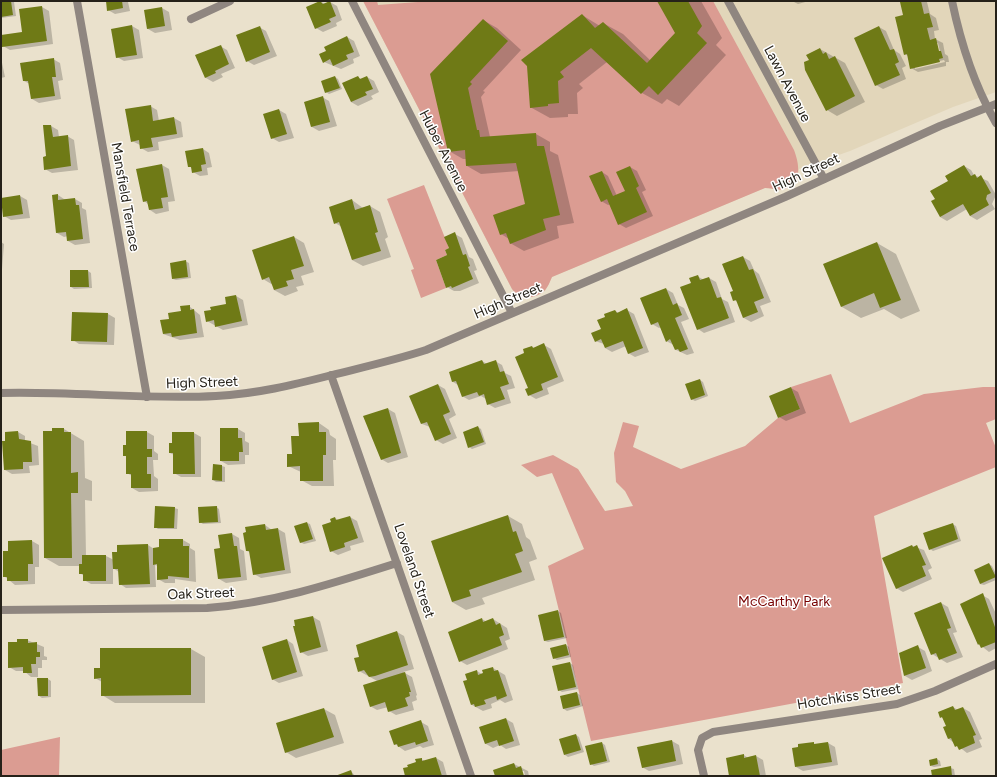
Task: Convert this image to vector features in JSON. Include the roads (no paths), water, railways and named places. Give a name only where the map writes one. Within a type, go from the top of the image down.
[{"type":"street","name":"Mansfield Terrace","points":[[77,1],[147,397]]},
{"type":"street","points":[[191,19],[230,1]]},
{"type":"street","name":"Huber Avenue","points":[[352,1],[512,313]]},
{"type":"street","name":"Lawn Avenue","points":[[728,1],[824,179]]},
{"type":"street","points":[[952,1],[966,58],[976,86],[996,123]]},
{"type":"street","name":"High Street","points":[[1,393],[147,397],[250,394],[280,389],[398,359],[426,350],[824,179],[940,126],[996,104]]},
{"type":"street","name":"Loveland Street","points":[[331,375],[471,776]]},
{"type":"street","name":"Oak Street","points":[[1,610],[207,608],[240,606],[303,592],[397,563]]},
{"type":"street","name":"Hotchkiss Street","points":[[704,776],[698,750],[702,738],[712,732],[897,704],[935,691],[996,664]]},
{"type":"park label","name":"McCarthy Park","points":[[784,602]]}]
